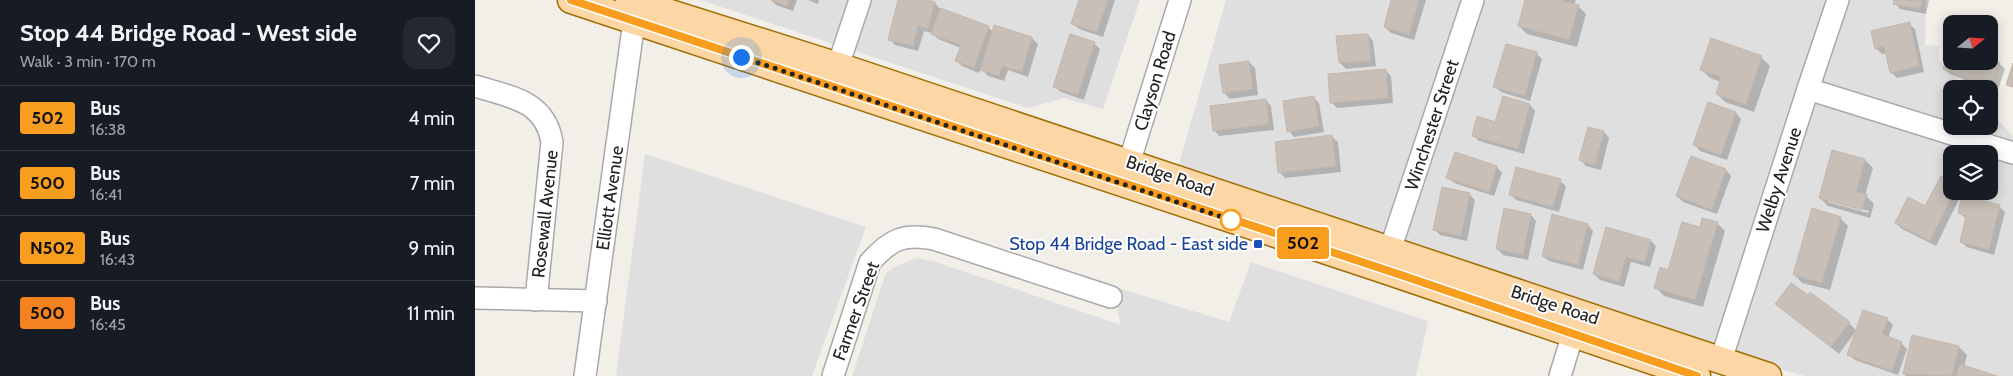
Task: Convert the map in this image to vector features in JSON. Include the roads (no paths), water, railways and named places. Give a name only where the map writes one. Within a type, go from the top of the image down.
[{"type":"main road","name":"Bridge Road","points":[[571,0],[631,7],[1387,260],[1719,368],[1768,376]]},
{"type":"main road","name":"Bridge Road","points":[[1387,260],[1573,334],[1697,376]]},
{"type":"street","points":[[834,76],[859,0]]},
{"type":"street","name":"Clayson Road","points":[[1125,173],[1180,0]]},
{"type":"street","name":"Winchester Street","points":[[1387,260],[1473,0]]},
{"type":"street","name":"Welby Avenue","points":[[1719,368],[1838,0]]},
{"type":"street","name":"Elliott Avenue","points":[[585,376],[596,301],[631,7]]},
{"type":"street","name":"Rosewall Avenue","points":[[475,86],[527,103],[538,111],[550,130],[552,142],[536,300]]},
{"type":"street","points":[[1808,89],[2013,153]]},
{"type":"street","name":"Farmer Street","points":[[833,376],[871,262],[883,248],[900,238],[917,236],[934,239],[1111,297]]},
{"type":"street","points":[[475,298],[596,301]]},
{"type":"street","points":[[1560,376],[1573,334]]},
{"type":"place","name":"Stop 44 Bridge Road - East side","points":[[1258,244]]}]
